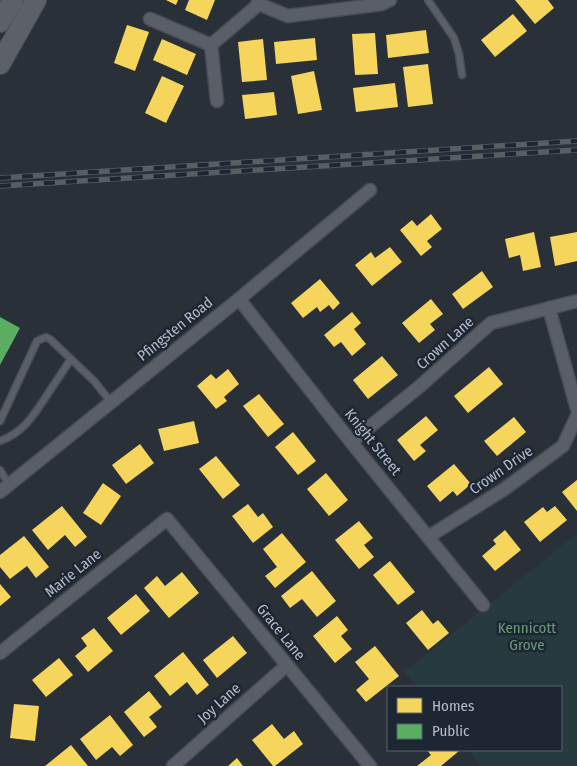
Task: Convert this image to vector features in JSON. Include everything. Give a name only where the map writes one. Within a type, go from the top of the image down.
[{"type":"main road","points":[[0,22],[13,0]]},
{"type":"main road","points":[[0,64],[36,0]]},
{"type":"street","points":[[211,45],[259,2],[288,16],[382,4],[390,0]]},
{"type":"street","points":[[150,19],[211,45]]},
{"type":"street","points":[[211,45],[217,101]]},
{"type":"street","name":"Pfingsten Road","points":[[4,488],[239,299],[370,190]]},
{"type":"street","name":"Knight Street","points":[[239,299],[351,442],[483,605]]},
{"type":"street","name":"Crown Lane","points":[[351,442],[419,387],[491,324],[577,301]]},
{"type":"street","points":[[549,308],[577,409]]},
{"type":"street","name":"Crown Drive","points":[[428,536],[503,490],[563,446],[577,416]]},
{"type":"street","name":"Marie Lane","points":[[0,653],[167,519]]},
{"type":"street","name":"Grace Lane","points":[[167,519],[370,766]]},
{"type":"street","name":"Joy Lane","points":[[173,766],[287,665]]},
{"type":"lane","points":[[428,0],[454,38],[459,54],[462,75]]},
{"type":"lane","points":[[0,421],[37,341],[46,337],[94,381],[111,402]]},
{"type":"lane","points":[[0,441],[12,436],[25,426],[71,360]]},
{"type":"lane","points":[[0,470],[4,488]]},
{"type":"green space","name":"Kennicott Grove","points":[[577,534],[577,766],[481,766],[469,751],[562,751],[562,686],[416,686],[404,672]]},
{"type":"building: Homes","points":[[166,0],[178,0],[176,5]]},
{"type":"building: Homes","points":[[189,0],[215,0],[207,20],[185,10]]},
{"type":"building: Homes","points":[[515,0],[548,0],[554,8],[535,24]]},
{"type":"building: Homes","points":[[513,14],[527,31],[495,57],[481,40]]},
{"type":"building: Homes","points":[[127,25],[149,32],[135,71],[114,63]]},
{"type":"building: Homes","points":[[426,30],[429,53],[388,58],[386,35]]},
{"type":"building: Homes","points":[[375,33],[378,74],[355,75],[352,34]]},
{"type":"building: Homes","points":[[315,38],[317,60],[276,64],[274,42]]},
{"type":"building: Homes","points":[[162,39],[196,54],[187,75],[153,60]]},
{"type":"building: Homes","points":[[263,39],[267,80],[242,82],[238,42]]},
{"type":"building: Homes","points":[[428,64],[433,104],[408,107],[403,67]]},
{"type":"building: Homes","points":[[314,71],[322,110],[298,114],[291,76]]},
{"type":"building: Homes","points":[[162,76],[184,86],[166,123],[145,113]]},
{"type":"building: Homes","points":[[395,83],[398,107],[356,112],[353,88]]},
{"type":"building: Homes","points":[[274,92],[277,115],[245,119],[242,95]]},
{"type":"building: Homes","points":[[431,214],[442,229],[427,241],[432,247],[421,256],[400,230],[412,220],[417,226]]},
{"type":"building: Homes","points":[[534,232],[541,267],[523,271],[520,255],[509,258],[505,239]]},
{"type":"building: Homes","points":[[577,232],[577,261],[555,266],[550,237]]},
{"type":"building: Homes","points":[[390,247],[402,262],[372,286],[355,265],[371,252],[375,258]]},
{"type":"building: Homes","points":[[482,271],[493,287],[463,309],[452,294]]},
{"type":"building: Homes","points":[[320,279],[340,303],[333,310],[329,305],[320,312],[317,307],[303,318],[291,303]]},
{"type":"building: Homes","points":[[431,299],[443,314],[430,324],[435,330],[419,343],[402,323]]},
{"type":"building: Homes","points":[[352,312],[361,323],[354,329],[366,344],[352,356],[341,342],[334,347],[324,335]]},
{"type":"building: Homes","points":[[382,356],[398,375],[368,399],[353,380]]},
{"type":"building: Homes","points":[[489,367],[503,384],[468,413],[454,396]]},
{"type":"building: Homes","points":[[228,369],[239,384],[224,397],[227,401],[216,409],[197,386],[211,374],[216,379]]},
{"type":"building: Homes","points":[[259,394],[284,424],[268,437],[243,406]]},
{"type":"building: Homes","points":[[426,416],[438,430],[420,445],[426,451],[414,461],[397,440]]},
{"type":"building: Homes","points":[[514,417],[526,432],[497,456],[484,441]]},
{"type":"building: Homes","points":[[194,421],[199,443],[164,451],[158,429]]},
{"type":"building: Homes","points":[[293,432],[316,461],[298,475],[275,447]]},
{"type":"building: Homes","points":[[140,444],[154,463],[126,484],[112,465]]},
{"type":"building: Homes","points":[[216,456],[240,485],[223,499],[199,469]]},
{"type":"building: Homes","points":[[454,464],[471,484],[457,496],[453,491],[440,502],[427,486]]},
{"type":"building: Homes","points":[[326,473],[348,500],[329,516],[307,489]]},
{"type":"building: Homes","points":[[577,480],[577,511],[562,492]]},
{"type":"building: Homes","points":[[103,483],[121,496],[101,525],[83,513]]},
{"type":"building: Homes","points":[[248,504],[258,517],[263,513],[273,527],[253,543],[232,516]]},
{"type":"building: Homes","points":[[62,506],[87,537],[75,547],[65,535],[48,550],[32,530]]},
{"type":"building: Homes","points":[[555,506],[567,520],[540,542],[524,522],[543,507],[547,512]]},
{"type":"building: Homes","points":[[359,521],[373,538],[364,545],[374,557],[359,569],[335,540]]},
{"type":"building: Homes","points":[[505,530],[521,550],[495,571],[482,556],[496,544],[493,540]]},
{"type":"building: Homes","points":[[282,533],[306,562],[275,588],[265,576],[277,567],[263,549]]},
{"type":"building: Homes","points":[[24,536],[49,567],[36,578],[27,566],[10,579],[0,567],[0,555]]},
{"type":"building: Homes","points":[[390,561],[415,592],[398,605],[373,575]]},
{"type":"building: Homes","points":[[312,571],[336,601],[317,617],[302,599],[290,608],[281,596]]},
{"type":"building: Homes","points":[[182,572],[199,593],[169,618],[144,588],[157,576],[165,586]]},
{"type":"building: Homes","points":[[0,584],[11,597],[0,606]]},
{"type":"building: Homes","points":[[136,594],[150,611],[121,635],[107,618]]},
{"type":"building: Homes","points":[[422,610],[433,624],[438,620],[449,633],[428,650],[406,623]]},
{"type":"building: Homes","points":[[337,616],[348,630],[341,636],[352,649],[335,663],[313,636]]},
{"type":"building: Homes","points":[[94,628],[113,651],[88,672],[75,656],[87,646],[81,638]]},
{"type":"building: Homes","points":[[233,636],[247,653],[217,678],[203,660]]},
{"type":"building: Homes","points":[[375,646],[399,676],[366,702],[356,690],[369,679],[355,662]]},
{"type":"building: Homes","points":[[183,652],[209,685],[197,695],[187,682],[170,696],[154,676]]},
{"type":"building: Homes","points":[[59,658],[73,675],[46,697],[32,680]]},
{"type":"building: Homes","points":[[149,691],[162,707],[149,717],[157,727],[144,737],[124,712]]},
{"type":"building: Homes","points":[[14,704],[39,706],[35,741],[10,738]]},
{"type":"building: Homes","points":[[110,715],[133,745],[120,756],[112,747],[96,760],[80,739]]},
{"type":"building: Homes","points":[[272,724],[284,739],[294,731],[303,744],[275,766],[252,740]]},
{"type":"building: Homes","points":[[71,745],[88,766],[45,766]]},
{"type":"building: Homes","points":[[428,751],[459,751],[441,766],[417,766],[431,755]]},
{"type":"building: Homes","points":[[237,758],[243,766],[228,766]]},
{"type":"building: Public","points":[[0,317],[20,328],[0,365]]},
{"type":"railway","points":[[0,178],[577,141]]},
{"type":"railway","points":[[0,186],[577,150]]}]
